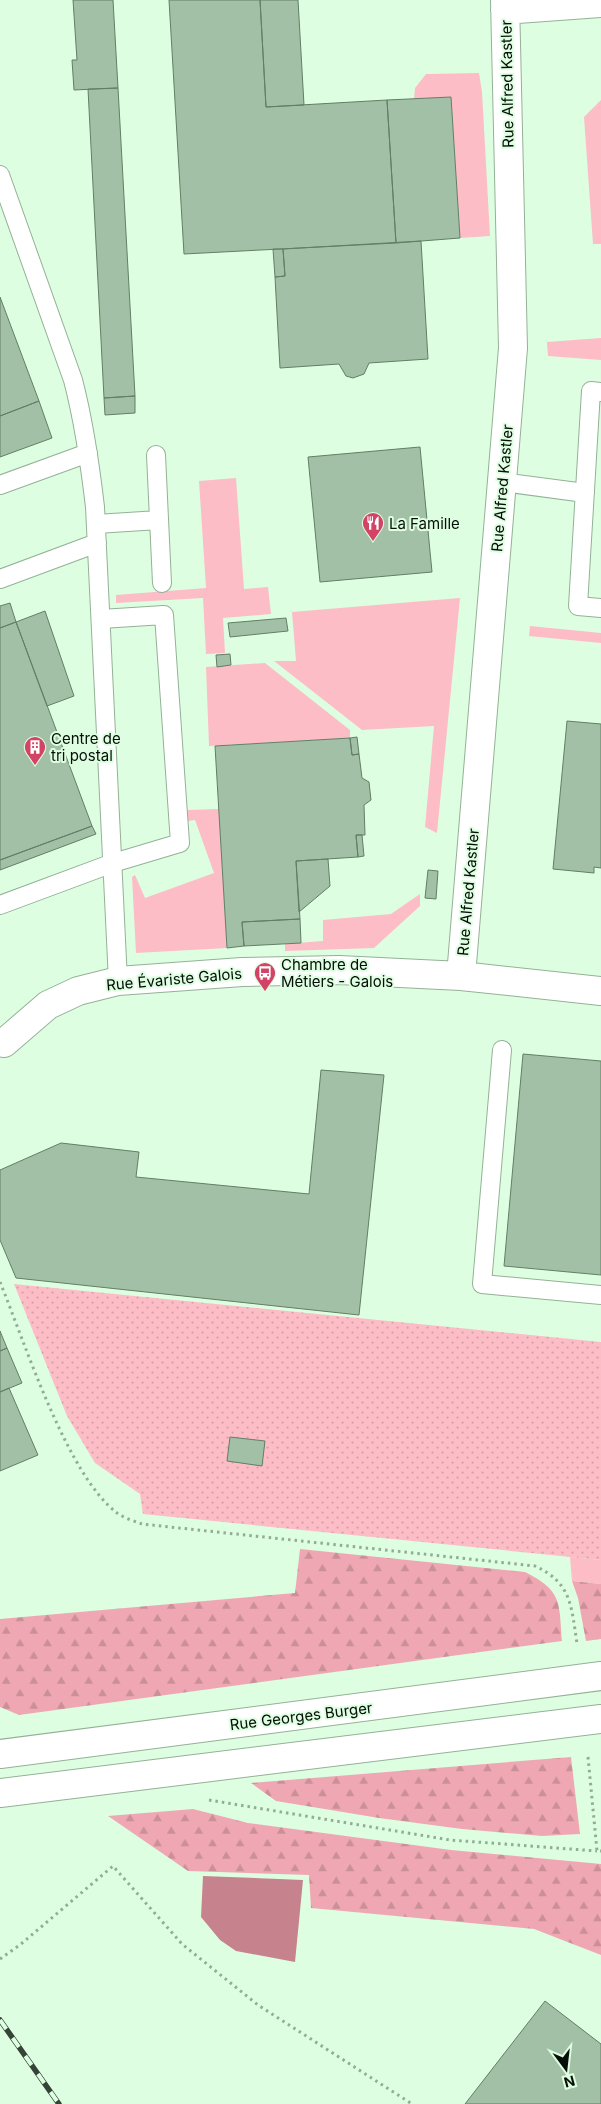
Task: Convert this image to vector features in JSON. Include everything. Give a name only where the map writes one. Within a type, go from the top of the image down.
[{"type":"street","points":[[505,5],[601,3]]},
{"type":"street","name":"Rue Alfred Kastler","points":[[461,976],[513,348],[505,5]]},
{"type":"street","name":"Rue Évariste Galois","points":[[4,1043],[48,1005],[78,991],[118,981],[242,972],[329,970],[461,976],[601,991]]},
{"type":"street","name":"Rue Georges Burger","points":[[0,1754],[601,1676]]},
{"type":"street","points":[[0,1793],[601,1719]]},
{"type":"lane","points":[[0,175],[73,380],[82,415],[88,453],[96,524],[118,981]]},
{"type":"lane","points":[[601,392],[591,392],[578,606],[601,608]]},
{"type":"lane","points":[[0,485],[88,453]]},
{"type":"lane","points":[[156,455],[162,583]]},
{"type":"lane","points":[[502,482],[585,493]]},
{"type":"lane","points":[[96,524],[159,520]]},
{"type":"lane","points":[[0,579],[97,544]]},
{"type":"lane","points":[[0,905],[113,863],[180,843],[164,615],[101,619]]},
{"type":"lane","points":[[502,1050],[482,1284],[601,1295]]},
{"type":"path","points":[[0,1282],[56,1420],[90,1485],[118,1514],[142,1524],[534,1566],[551,1573],[564,1587],[570,1602],[577,1643]]},
{"type":"path","points":[[203,1800],[450,1840],[599,1851],[588,1757]]},
{"type":"path","points":[[0,1959],[21,1944],[113,1866],[182,1944],[250,1999],[412,2104]]},
{"type":"shaded area","points":[[479,73],[482,92],[490,236],[460,238],[451,97],[414,99],[415,88],[426,74]]},
{"type":"shaded area","points":[[601,100],[601,244],[593,244],[584,117]]},
{"type":"shaded area","points":[[601,338],[601,360],[548,356],[547,342]]},
{"type":"shaded area","points":[[236,478],[244,589],[268,587],[271,614],[223,618],[225,653],[206,654],[203,598],[116,603],[116,595],[206,588],[199,481]]},
{"type":"shaded area","points":[[460,598],[437,833],[425,827],[434,726],[362,730],[274,661],[296,661],[292,612]]},
{"type":"shaded area","points":[[530,626],[601,633],[601,643],[529,636]]},
{"type":"shaded area","points":[[265,663],[350,730],[350,738],[209,746],[206,667]]},
{"type":"shaded area","points":[[219,809],[227,948],[136,953],[132,877],[135,875],[145,898],[214,873],[195,820],[188,821],[187,810]]},
{"type":"shaded area","points":[[420,894],[420,906],[374,948],[285,951],[285,944],[323,941],[323,920],[391,914]]},
{"type":"shaded area","points":[[14,1284],[601,1342],[601,1560],[143,1514],[140,1494],[95,1463],[67,1416]]},
{"type":"shaded area","points":[[570,1557],[601,1560],[601,1584],[572,1581]]},
{"type":"shaded area","points":[[203,1876],[303,1880],[295,1962],[236,1951],[220,1940],[201,1917]]},
{"type":"green space","points":[[300,1549],[525,1572],[546,1585],[557,1599],[562,1641],[19,1715],[0,1707],[0,1619],[295,1593]]},
{"type":"green space","points":[[572,1581],[601,1584],[601,1639],[586,1641],[578,1598]]},
{"type":"green space","points":[[571,1757],[580,1834],[542,1836],[462,1829],[379,1818],[276,1801],[251,1783]]},
{"type":"green space","points":[[193,1809],[248,1823],[451,1850],[601,1864],[601,1955],[534,1929],[311,1908],[309,1875],[188,1871],[108,1816]]},
{"type":"building","points":[[73,0],[113,0],[118,88],[74,90],[72,60],[77,60]]},
{"type":"building","points":[[169,0],[260,0],[266,107],[387,100],[396,243],[184,254]]},
{"type":"building","points":[[260,0],[298,0],[304,105],[266,107]]},
{"type":"building","points":[[118,88],[135,396],[104,398],[88,89]]},
{"type":"building","points":[[451,97],[460,238],[396,243],[387,100]]},
{"type":"building","points":[[421,241],[428,359],[369,363],[364,374],[353,378],[346,376],[339,364],[280,368],[275,277],[285,276],[283,249]]},
{"type":"building","points":[[273,249],[283,249],[285,276],[275,277]]},
{"type":"building","points":[[0,297],[39,401],[0,416]]},
{"type":"building","points":[[135,396],[135,413],[105,415],[104,398]]},
{"type":"building","points":[[39,401],[52,438],[0,457],[0,416]]},
{"type":"building","name":"La Famille","points":[[420,447],[432,572],[320,582],[308,457]]},
{"type":"building","points":[[10,603],[16,622],[0,628],[0,606]]},
{"type":"building","points":[[45,611],[74,696],[47,706],[16,622]]},
{"type":"building","points":[[286,618],[288,631],[230,637],[228,623]]},
{"type":"building","name":"Centre de tri postal","points":[[16,622],[92,826],[0,860],[0,628]]},
{"type":"building","points":[[230,654],[231,665],[217,667],[216,655]]},
{"type":"building","points":[[567,721],[601,724],[601,868],[594,867],[594,873],[553,869]]},
{"type":"building","points":[[357,737],[359,754],[352,755],[350,738]]},
{"type":"building","points":[[350,738],[352,755],[359,754],[362,778],[369,782],[371,800],[364,805],[365,835],[356,835],[358,857],[296,861],[300,919],[242,922],[244,946],[227,948],[215,746]]},
{"type":"building","points":[[92,826],[96,834],[0,870],[0,860]]},
{"type":"building","points":[[356,835],[362,835],[364,856],[358,857]]},
{"type":"building","points":[[328,859],[330,886],[299,912],[296,861]]},
{"type":"building","points":[[428,870],[438,871],[436,899],[425,898]]},
{"type":"building","points":[[300,919],[301,943],[244,946],[242,922]]},
{"type":"building","points":[[523,1054],[601,1061],[601,1275],[504,1266]]},
{"type":"building","points":[[321,1070],[384,1075],[359,1315],[16,1278],[0,1240],[0,1170],[61,1143],[139,1152],[136,1177],[309,1194]]},
{"type":"building","points":[[0,1331],[7,1348],[0,1351]]},
{"type":"building","points":[[7,1348],[22,1383],[0,1392],[0,1351]]},
{"type":"building","points":[[9,1388],[38,1455],[0,1471],[0,1392]]},
{"type":"building","points":[[230,1437],[265,1441],[262,1466],[227,1461]]},
{"type":"building","points":[[545,2001],[601,2044],[601,2104],[465,2104]]},
{"type":"railway","points":[[0,2020],[59,2104]]},
{"type":"place","name":"La Famille","points":[[373,542]]},
{"type":"place","name":"Centre de tri postal","points":[[35,766]]},
{"type":"place","name":"Chambre de Métiers - Galois","points":[[265,992]]}]
